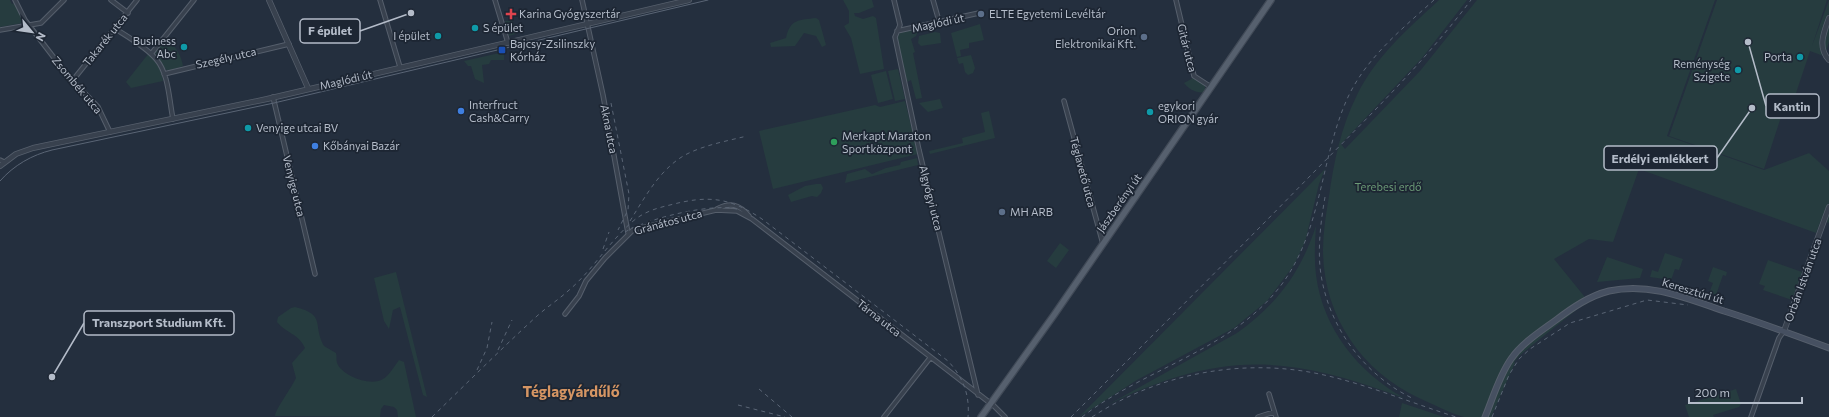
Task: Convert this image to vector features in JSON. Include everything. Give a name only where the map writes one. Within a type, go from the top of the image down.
[{"type":"main road","name":"Jászberényi út","points":[[981,417],[1103,244],[1271,0]]},
{"type":"main road","name":"Keresztúri út","points":[[1485,417],[1502,375],[1511,359],[1520,348],[1575,306],[1609,291],[1637,288],[1665,291],[1784,331],[1829,348]]},
{"type":"street","name":"Zsombék utca","points":[[15,0],[25,20],[73,80],[98,107],[110,132]]},
{"type":"street","points":[[0,30],[38,24],[44,21],[64,0]]},
{"type":"street","points":[[111,0],[128,13]]},
{"type":"street","name":"Takarék utca","points":[[73,80],[137,0]]},
{"type":"street","points":[[151,54],[194,0]]},
{"type":"street","points":[[270,0],[308,88]]},
{"type":"street","points":[[380,0],[400,67]]},
{"type":"street","points":[[495,0],[508,43]]},
{"type":"street","name":"Akna utca","points":[[582,0],[612,141],[628,233]]},
{"type":"street","name":"Maglódi út","points":[[0,166],[2,161],[33,148],[273,97],[689,0]]},
{"type":"street","name":"Algyógyi utca","points":[[894,0],[900,24],[895,37],[919,150],[978,395]]},
{"type":"street","points":[[933,0],[939,22]]},
{"type":"street","name":"Gitár utca","points":[[1176,0],[1194,76],[1211,87]]},
{"type":"street","name":"Maglódi út","points":[[897,32],[979,13]]},
{"type":"street","points":[[1829,18],[1822,38],[1824,53],[1829,60]]},
{"type":"street","points":[[114,28],[151,54],[159,63],[164,74],[173,119]]},
{"type":"street","name":"Szegély utca","points":[[164,74],[289,44]]},
{"type":"street","name":"Venyige utca","points":[[273,97],[315,274]]},
{"type":"street","name":"Téglavető utca","points":[[1064,101],[1103,244]]},
{"type":"street","name":"Gránátos utca","points":[[565,314],[579,296],[586,281],[605,258],[625,240],[628,233],[649,225],[716,210],[726,205],[734,205],[743,209],[752,219]]},
{"type":"street","name":"Orbán István utca","points":[[1784,331],[1829,207]]},
{"type":"street","name":"Tárna utca","points":[[752,219],[991,404],[1005,417]]},
{"type":"street","points":[[1751,417],[1779,338],[1784,331]]},
{"type":"street","points":[[884,417],[930,358]]},
{"type":"street","points":[[1269,394],[1276,417]]},
{"type":"street","points":[[1258,417],[1274,412]]},
{"type":"green space","points":[[0,0],[10,0],[12,4],[15,3],[23,21],[22,23],[0,27]]},
{"type":"green space","points":[[843,0],[872,0],[874,7],[859,13],[854,13],[855,16],[863,19],[873,16],[876,18],[884,69],[860,74],[851,38],[844,26],[849,23],[849,11]]},
{"type":"green space","name":"Terebesi erdő","points":[[1439,0],[1467,0],[1422,58],[1341,144],[1345,149],[1420,71],[1477,0],[1715,0],[1667,136],[1764,170],[1809,153],[1829,171],[1829,223],[1821,220],[1816,233],[1639,169],[1613,242],[1589,239],[1554,259],[1588,303],[1580,307],[1520,355],[1514,362],[1515,363],[1491,417],[1464,417],[1447,411],[1398,387],[1380,373],[1363,356],[1349,338],[1338,318],[1330,297],[1325,274],[1323,250],[1324,230],[1339,144],[1351,107],[1357,95],[1373,68],[1383,55]]},
{"type":"green space","points":[[1717,0],[1827,0],[1812,46],[1829,0],[1829,42],[1826,51],[1829,58],[1810,51],[1790,111],[1781,117],[1764,169],[1669,136]]},
{"type":"green space","points":[[816,18],[819,20],[826,45],[822,47],[816,36],[804,33],[795,46],[771,47],[770,43],[786,38],[790,27],[796,22]]},
{"type":"green space","points":[[512,20],[515,26],[521,25],[522,32],[509,36],[505,21]]},
{"type":"green space","points":[[980,24],[984,40],[969,43],[969,48],[960,50],[961,56],[957,57],[951,33]]},
{"type":"green space","points":[[919,28],[916,36],[911,39],[915,52],[913,53],[922,98],[916,99],[911,80],[907,82],[897,37],[901,32]]},
{"type":"green space","points":[[935,32],[940,33],[941,43],[921,46],[918,43],[919,36]]},
{"type":"green space","points":[[165,39],[177,50],[183,66],[169,71],[165,69],[154,52]]},
{"type":"green space","points":[[504,52],[504,60],[491,60],[489,64],[482,65],[484,83],[475,79],[471,66],[468,66],[464,61]]},
{"type":"green space","points":[[149,53],[158,66],[163,81],[131,88],[126,82]]},
{"type":"green space","points":[[971,55],[975,68],[973,73],[968,75],[965,72],[963,63],[959,64],[957,58]]},
{"type":"green space","points":[[898,69],[905,99],[895,101],[888,71]]},
{"type":"green space","points":[[886,71],[893,99],[878,103],[871,75]]},
{"type":"green space","points":[[1195,77],[1205,85],[1205,92],[1193,90],[1184,83]]},
{"type":"green space","points":[[940,99],[943,108],[928,112],[919,103]]},
{"type":"green space","points":[[905,101],[918,154],[773,189],[759,131],[875,105],[880,107]]},
{"type":"green space","points":[[989,111],[995,138],[930,154],[929,151],[963,143],[962,138],[985,132],[981,113]]},
{"type":"green space","points":[[917,158],[918,165],[845,183],[847,174],[865,169],[872,174],[886,168],[900,165],[901,162]]},
{"type":"green space","points":[[1325,169],[1319,184],[1305,242],[1294,265],[1267,301],[1234,328],[1137,380],[1079,417]]},
{"type":"green space","points":[[821,184],[823,188],[817,197],[812,196],[791,202],[788,195],[805,186]]},
{"type":"green space","points":[[1316,226],[1316,275],[1320,295],[1326,313],[1335,331],[1345,347],[1358,362],[1387,387],[1404,398],[1329,374],[1299,368],[1259,365],[1213,369],[1167,380],[1145,388],[1102,408],[1237,333],[1264,311],[1286,287],[1295,273],[1303,259]]},
{"type":"green space","points":[[1060,243],[1069,250],[1056,268],[1047,261]]},
{"type":"green space","points":[[1665,253],[1683,259],[1679,270],[1675,269],[1671,280],[1650,277],[1652,270],[1658,272]]},
{"type":"green space","points":[[1607,257],[1643,269],[1640,278],[1597,282]]},
{"type":"green space","points":[[1768,260],[1802,272],[1792,300],[1763,290],[1765,286],[1759,284]]},
{"type":"green space","points":[[1713,267],[1727,272],[1726,276],[1723,275],[1716,295],[1709,293],[1713,283],[1708,281]]},
{"type":"green space","points":[[396,272],[427,397],[423,395],[400,307],[393,310],[389,329],[384,321],[374,278]]},
{"type":"green space","points":[[295,307],[305,310],[315,317],[324,346],[336,353],[337,363],[340,368],[351,376],[364,381],[378,381],[383,379],[392,370],[399,360],[404,362],[416,417],[398,417],[397,410],[394,407],[384,405],[381,409],[380,417],[275,416],[296,378],[292,363],[305,348],[296,336],[277,322],[278,317]]},
{"type":"green space","points":[[1736,389],[1741,404],[1739,407],[1713,415],[1714,417],[1689,417],[1685,405]]},
{"type":"green space","points":[[1402,403],[1444,417],[1399,417]]},
{"type":"tram line","points":[[0,181],[17,165],[37,155],[52,150],[274,103],[708,0]]},
{"type":"railway","points":[[1082,417],[1107,400],[1214,342],[1239,326],[1262,307],[1282,284],[1306,240],[1314,216],[1339,120],[1348,97],[1365,69],[1375,56],[1434,0]]},
{"type":"railway","points":[[1071,417],[1374,111],[1414,69],[1471,0]]},
{"type":"railway","points":[[611,103],[629,194],[628,210],[618,230]]},
{"type":"railway","points":[[630,221],[654,184],[676,161],[685,155],[700,149],[747,136]]},
{"type":"railway","points":[[1325,197],[1320,232],[1319,258],[1324,288],[1330,308],[1339,327],[1363,362],[1396,389],[1414,399]]},
{"type":"railway","points":[[432,417],[537,316],[577,283],[623,230],[636,219],[645,213],[660,208],[684,202],[707,199],[728,202],[739,206],[762,219],[948,361],[958,373],[967,394],[968,417]]},
{"type":"railway","points":[[625,232],[649,222],[680,213],[712,208],[737,209]]},
{"type":"railway","points":[[603,249],[609,232]]},
{"type":"railway","points":[[1492,417],[1509,375],[1519,359],[1530,349],[1570,323],[1647,300],[1688,305]]},
{"type":"railway","points":[[498,350],[512,320]]},
{"type":"railway","points":[[477,370],[487,348],[492,322]]},
{"type":"railway","points":[[1092,417],[1145,389],[1174,380],[1204,373],[1234,369],[1264,368],[1294,370],[1340,379],[1456,417]]},
{"type":"railway","points":[[759,389],[792,417]]},
{"type":"railway","points":[[738,405],[785,417]]},
{"type":"place","name":"F épület","points":[[411,13]]},
{"type":"place","name":"Karina Gyógyszertár","points":[[511,14]]},
{"type":"place","name":"ELTE Egyetemi Levéltár","points":[[981,14]]},
{"type":"place","name":"S épület","points":[[475,28]]},
{"type":"place","name":"I épület","points":[[438,36]]},
{"type":"place","name":"Orion Elektronikai Kft.","points":[[1144,37]]},
{"type":"place","name":"Kantin","points":[[1748,42]]},
{"type":"place","name":"Business Abc","points":[[184,47]]},
{"type":"place","name":"Bajcsy-Zsilinszky Kórház","points":[[502,50]]},
{"type":"place","name":"Porta","points":[[1800,57]]},
{"type":"place","name":"Reménység Szigete","points":[[1738,70]]},
{"type":"place","name":"Erdélyi emlékkert","points":[[1752,108]]},
{"type":"place","name":"Interfruct Cash&Carry","points":[[461,111]]},
{"type":"place","name":"egykori ORION gyár","points":[[1150,112]]},
{"type":"place","name":"Venyige utcai BV","points":[[248,128]]},
{"type":"place","name":"Merkapt Maraton Sportközpont","points":[[834,142]]},
{"type":"place","name":"Kőbányai Bazár","points":[[315,146]]},
{"type":"place","name":"MH ARB","points":[[1002,212]]},
{"type":"place","name":"Transzport Studium Kft.","points":[[52,377]]},
{"type":"district","name":"Téglagyárdűlő","points":[[571,392]]}]
